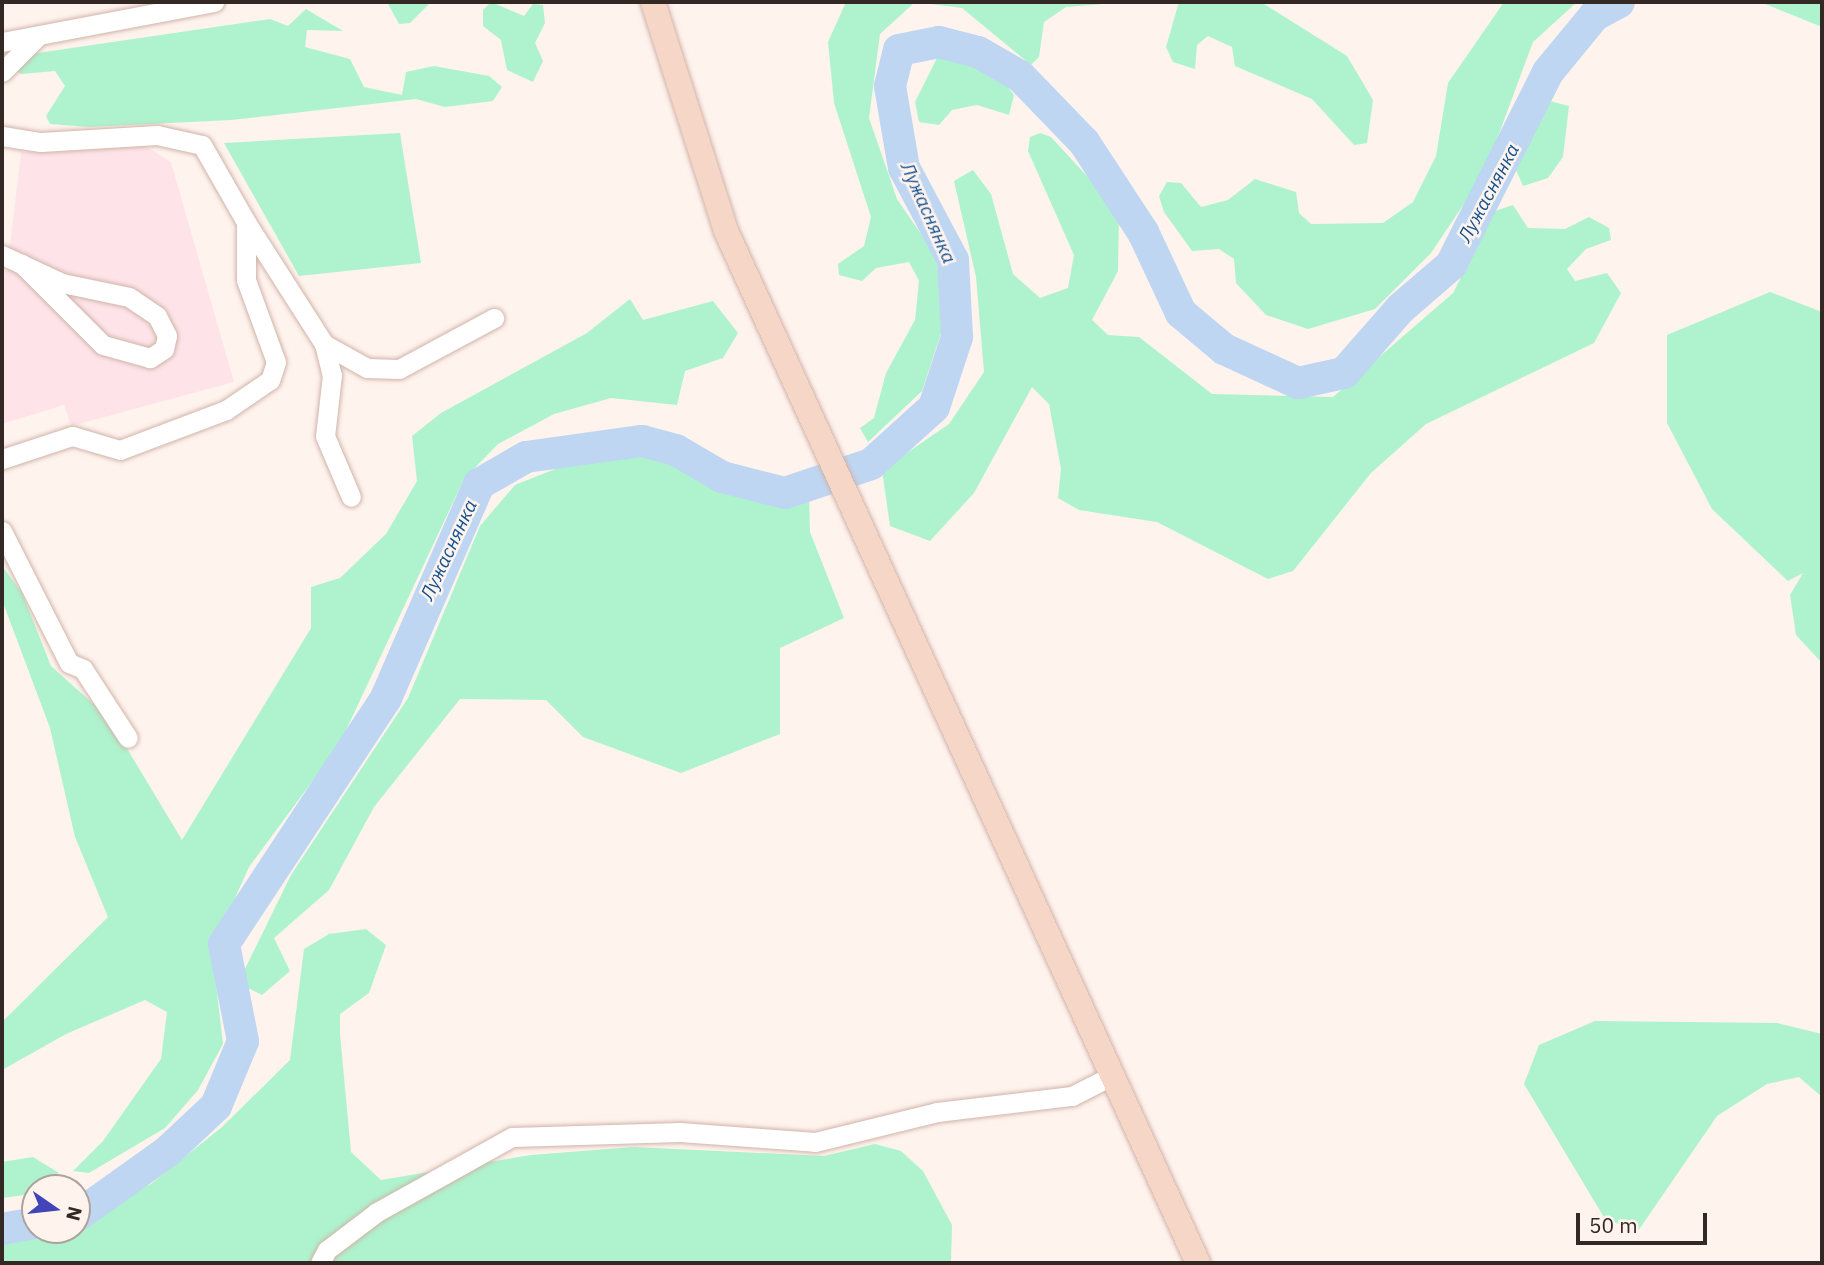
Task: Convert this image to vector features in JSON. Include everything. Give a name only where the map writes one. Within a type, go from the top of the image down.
[{"type":"main road","points":[[653,2],[707,179],[784,359],[865,542],[1198,1263]]},
{"type":"street","points":[[2,42],[214,2]]},
{"type":"street","points":[[2,72],[40,34]]},
{"type":"street","points":[[2,136],[41,142],[157,135],[202,145],[246,222],[324,344],[332,375],[326,436],[351,497]]},
{"type":"street","points":[[2,459],[72,436],[120,450],[226,410],[270,380],[276,362],[246,280],[246,222]]},
{"type":"street","points":[[2,255],[22,264],[62,283],[129,297],[157,316],[167,336],[164,349],[150,358],[103,345],[22,264]]},
{"type":"street","points":[[324,344],[367,368],[399,369],[494,318]]},
{"type":"street","points":[[2,531],[69,663],[83,669],[128,738]]},
{"type":"street","points":[[320,1263],[327,1250],[377,1212],[512,1137],[680,1132],[816,1142],[937,1112],[1072,1096],[1111,1076]]},
{"type":"shaded area","points":[[145,146],[171,162],[234,382],[71,426],[64,405],[2,424],[2,271],[7,271],[21,152]]},
{"type":"green space","points":[[387,2],[431,2],[410,23],[399,24]]},
{"type":"green space","points":[[491,2],[524,16],[533,4],[543,5],[545,23],[535,43],[543,61],[533,82],[507,70],[501,40],[483,26],[483,10]]},
{"type":"green space","points":[[846,2],[915,2],[880,34],[869,118],[897,199],[936,256],[944,324],[922,391],[868,442],[860,428],[874,418],[886,373],[915,320],[919,281],[909,262],[876,268],[862,281],[839,275],[838,264],[864,246],[871,217],[834,103],[828,42]]},
{"type":"green space","points":[[915,2],[1128,2],[1066,7],[1044,22],[1039,57],[1031,65],[962,8]]},
{"type":"green space","points":[[1179,2],[1261,2],[1347,56],[1373,100],[1367,143],[1354,145],[1312,99],[1235,66],[1232,47],[1208,36],[1197,45],[1195,69],[1173,62],[1166,47]]},
{"type":"green space","points":[[1504,2],[1577,2],[1533,42],[1484,174],[1431,253],[1375,309],[1308,329],[1266,315],[1236,283],[1234,259],[1219,249],[1192,251],[1164,212],[1159,196],[1167,182],[1181,183],[1201,207],[1228,200],[1255,179],[1296,192],[1299,213],[1311,224],[1383,223],[1413,202],[1436,156],[1448,83]]},
{"type":"green space","points":[[1760,2],[1822,2],[1822,27]]},
{"type":"green space","points":[[306,9],[343,31],[307,30],[305,47],[350,59],[364,87],[402,95],[406,72],[434,66],[489,76],[502,87],[493,101],[445,107],[416,99],[231,120],[89,127],[50,124],[46,116],[65,86],[55,71],[21,74],[12,68],[24,55],[270,19],[288,26]]},
{"type":"green space","points":[[953,56],[997,73],[1014,95],[1009,115],[977,105],[952,110],[939,125],[919,122],[915,102],[937,58]]},
{"type":"green space","points":[[1550,101],[1569,106],[1563,157],[1548,178],[1523,186],[1516,170]]},
{"type":"green space","points":[[400,133],[421,263],[299,276],[224,143]]},
{"type":"green space","points":[[1040,133],[1051,137],[1119,211],[1118,271],[1092,320],[1108,335],[1139,337],[1212,394],[1333,397],[1453,293],[1495,211],[1513,205],[1528,228],[1565,229],[1589,217],[1609,228],[1611,240],[1586,249],[1567,269],[1575,281],[1607,273],[1621,293],[1594,343],[1426,424],[1371,473],[1293,571],[1268,579],[1157,522],[1079,510],[1058,498],[1061,469],[1049,404],[1032,387],[974,493],[930,541],[890,526],[882,470],[949,424],[984,372],[976,277],[954,181],[973,170],[991,194],[1013,274],[1040,298],[1068,288],[1074,255],[1028,151],[1030,137]]},
{"type":"green space","points":[[1770,292],[1822,312],[1822,663],[1796,635],[1790,595],[1803,573],[1788,581],[1712,509],[1667,423],[1667,335]]},
{"type":"green space","points":[[630,299],[643,320],[713,301],[738,333],[723,358],[685,371],[677,405],[611,398],[554,414],[498,444],[464,479],[339,745],[249,867],[212,949],[223,1044],[198,1090],[165,1128],[89,1173],[73,1171],[103,1141],[161,1059],[167,1012],[145,1000],[66,1034],[2,1070],[2,1022],[108,917],[75,837],[50,728],[2,600],[2,566],[22,593],[51,666],[108,717],[182,840],[311,628],[311,587],[340,578],[386,534],[417,481],[412,436],[441,413],[587,333]]},
{"type":"green space","points":[[620,443],[687,460],[741,488],[809,495],[810,532],[844,618],[780,648],[780,734],[681,773],[583,737],[546,700],[460,699],[374,807],[329,890],[274,938],[290,971],[262,995],[238,983],[291,875],[408,698],[480,526],[515,485]]},
{"type":"green space","points":[[366,929],[386,945],[369,993],[340,1014],[351,1152],[381,1180],[531,1155],[634,1147],[824,1156],[875,1144],[901,1151],[923,1171],[952,1225],[951,1263],[2,1263],[2,1235],[21,1234],[21,1244],[91,1244],[91,1208],[151,1184],[222,1127],[290,1060],[304,949],[329,934]]},
{"type":"green space","points":[[1595,1021],[1777,1023],[1822,1034],[1822,1097],[1799,1077],[1767,1084],[1717,1116],[1638,1231],[1605,1219],[1524,1084],[1539,1045]]},
{"type":"green space","points":[[33,1157],[59,1173],[21,1174],[21,1195],[2,1198],[2,1162]]},
{"type":"waterway","name":"Лужаснянка","points":[[91,1206],[168,1151],[216,1106],[243,1041],[224,944],[386,698],[479,484],[526,457],[642,441],[676,450],[722,477],[785,493],[871,464],[934,407],[957,337],[953,260],[904,168],[890,86],[899,50],[939,42],[978,52],[1020,76],[1084,142],[1143,232],[1181,313],[1224,349],[1298,383],[1344,373],[1401,308],[1451,265],[1548,72],[1595,15],[1619,2]]},
{"type":"waterway","name":"Лужаснянка","points":[[2,1229],[21,1226]]}]
